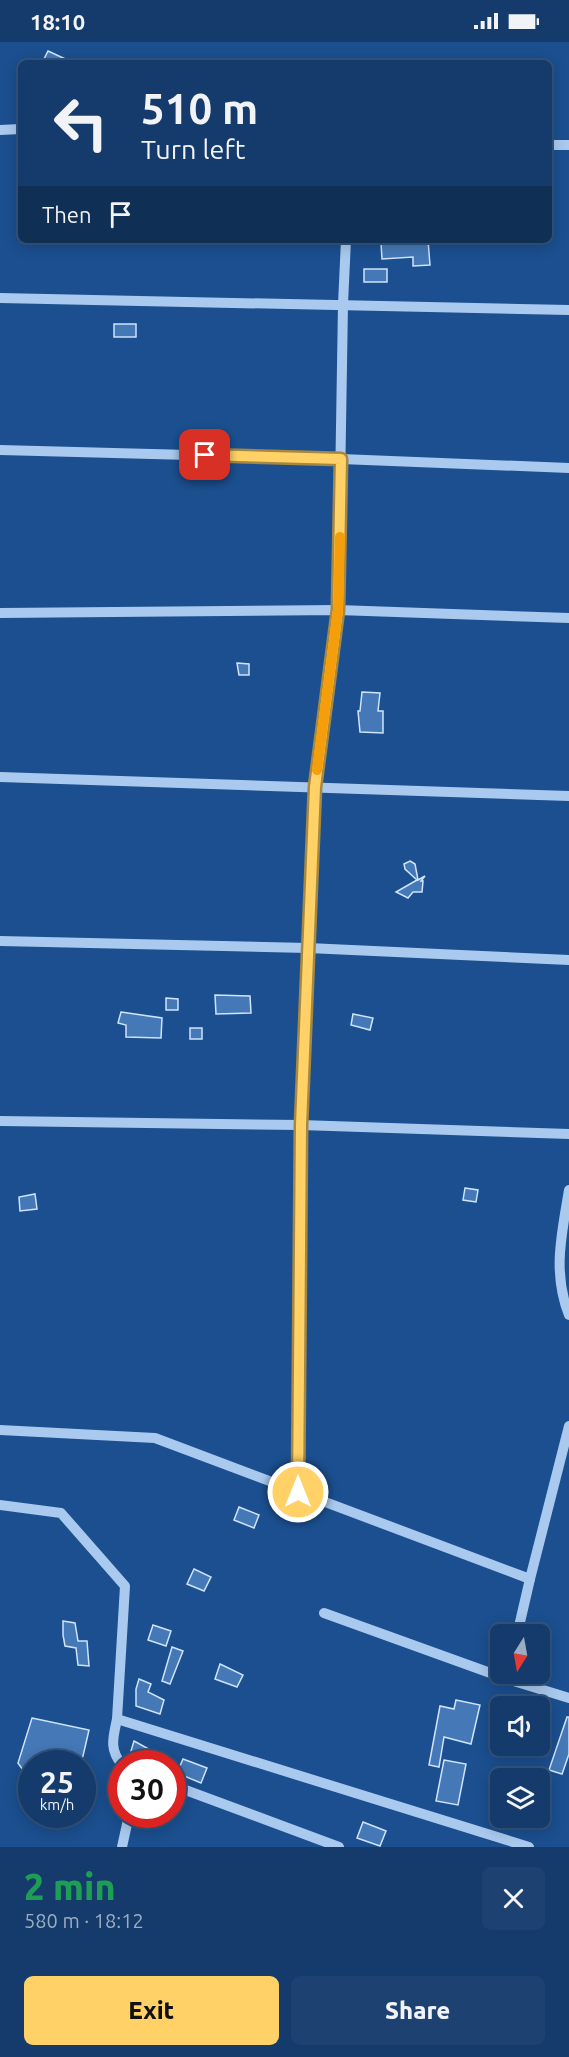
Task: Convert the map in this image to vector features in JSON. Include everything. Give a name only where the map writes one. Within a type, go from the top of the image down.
[{"type":"street","points":[[0,130],[18,129]]},
{"type":"street","points":[[552,145],[569,145]]},
{"type":"street","points":[[298,1492],[301,1125],[315,787],[338,610],[346,243]]},
{"type":"street","points":[[0,298],[569,310]]},
{"type":"street","points":[[0,450],[569,468]]},
{"type":"street","points":[[0,613],[338,610],[569,618]]},
{"type":"street","points":[[0,777],[569,796]]},
{"type":"street","points":[[0,941],[308,948],[569,960]]},
{"type":"street","points":[[0,1121],[301,1125],[569,1134]]},
{"type":"street","points":[[569,1190],[558,1253],[563,1299],[569,1315]]},
{"type":"street","points":[[520,1624],[569,1426]]},
{"type":"street","points":[[0,1430],[156,1438],[530,1579]]},
{"type":"street","points":[[0,1505],[61,1513],[125,1586],[117,1719],[112,1743],[114,1750]]},
{"type":"street","points":[[324,1613],[490,1671]]},
{"type":"street","points":[[528,1684],[569,1698]]},
{"type":"street","points":[[117,1719],[529,1847]]},
{"type":"street","points":[[186,1790],[339,1847]]},
{"type":"street","points":[[122,1847],[126,1828]]},
{"type":"building","points":[[48,51],[68,60],[44,60]]},
{"type":"building","points":[[381,243],[428,243],[430,265],[413,266],[413,257],[382,259]]},
{"type":"building","points":[[364,269],[387,269],[387,282],[364,282]]},
{"type":"building","points":[[114,324],[136,324],[136,337],[114,337]]},
{"type":"building","points":[[237,663],[249,664],[249,675],[239,675]]},
{"type":"building","points":[[362,692],[380,693],[378,711],[383,711],[383,733],[360,732],[358,711],[360,711]]},
{"type":"building","points":[[410,861],[415,864],[418,880],[425,876],[421,881],[423,881],[422,892],[413,892],[408,898],[396,892],[417,880],[405,869],[404,864]]},
{"type":"building","points":[[215,995],[250,996],[251,1013],[216,1014]]},
{"type":"building","points":[[166,998],[178,999],[178,1010],[166,1010]]},
{"type":"building","points":[[121,1012],[162,1018],[161,1038],[126,1037],[126,1025],[118,1023]]},
{"type":"building","points":[[353,1014],[373,1018],[370,1030],[351,1025]]},
{"type":"building","points":[[190,1028],[202,1028],[202,1039],[190,1039]]},
{"type":"building","points":[[465,1188],[478,1190],[476,1202],[463,1200]]},
{"type":"building","points":[[35,1194],[37,1209],[20,1211],[19,1197]]},
{"type":"building","points":[[239,1507],[259,1515],[254,1528],[234,1520]]},
{"type":"building","points":[[194,1569],[211,1577],[204,1591],[187,1584]]},
{"type":"building","points":[[63,1621],[75,1623],[78,1641],[87,1641],[89,1666],[78,1665],[76,1648],[65,1646]]},
{"type":"building","points":[[153,1625],[171,1631],[166,1646],[148,1640]]},
{"type":"building","points":[[172,1647],[183,1651],[170,1684],[162,1681]]},
{"type":"building","points":[[220,1664],[243,1675],[237,1687],[215,1679]]},
{"type":"building","points":[[139,1679],[151,1684],[148,1692],[164,1700],[160,1714],[136,1706],[136,1689]]},
{"type":"building","points":[[456,1700],[480,1705],[471,1744],[444,1737],[439,1767],[429,1765],[440,1706],[454,1709]]},
{"type":"building","points":[[567,1717],[569,1717],[569,1754],[562,1774],[550,1770]]},
{"type":"building","points":[[32,1718],[89,1730],[84,1750],[22,1750]]},
{"type":"building","points":[[134,1741],[150,1750],[131,1750]]},
{"type":"building","points":[[186,1760],[207,1768],[201,1783],[186,1777]]},
{"type":"building","points":[[444,1760],[466,1764],[458,1805],[436,1801]]},
{"type":"building","points":[[363,1822],[386,1831],[380,1846],[357,1838]]},
{"type":"slow traffic","points":[[317,770],[338,610],[340,537]]},
{"type":"route","points":[[205,455],[341,459],[338,610],[315,787],[301,1125],[298,1492]]}]
